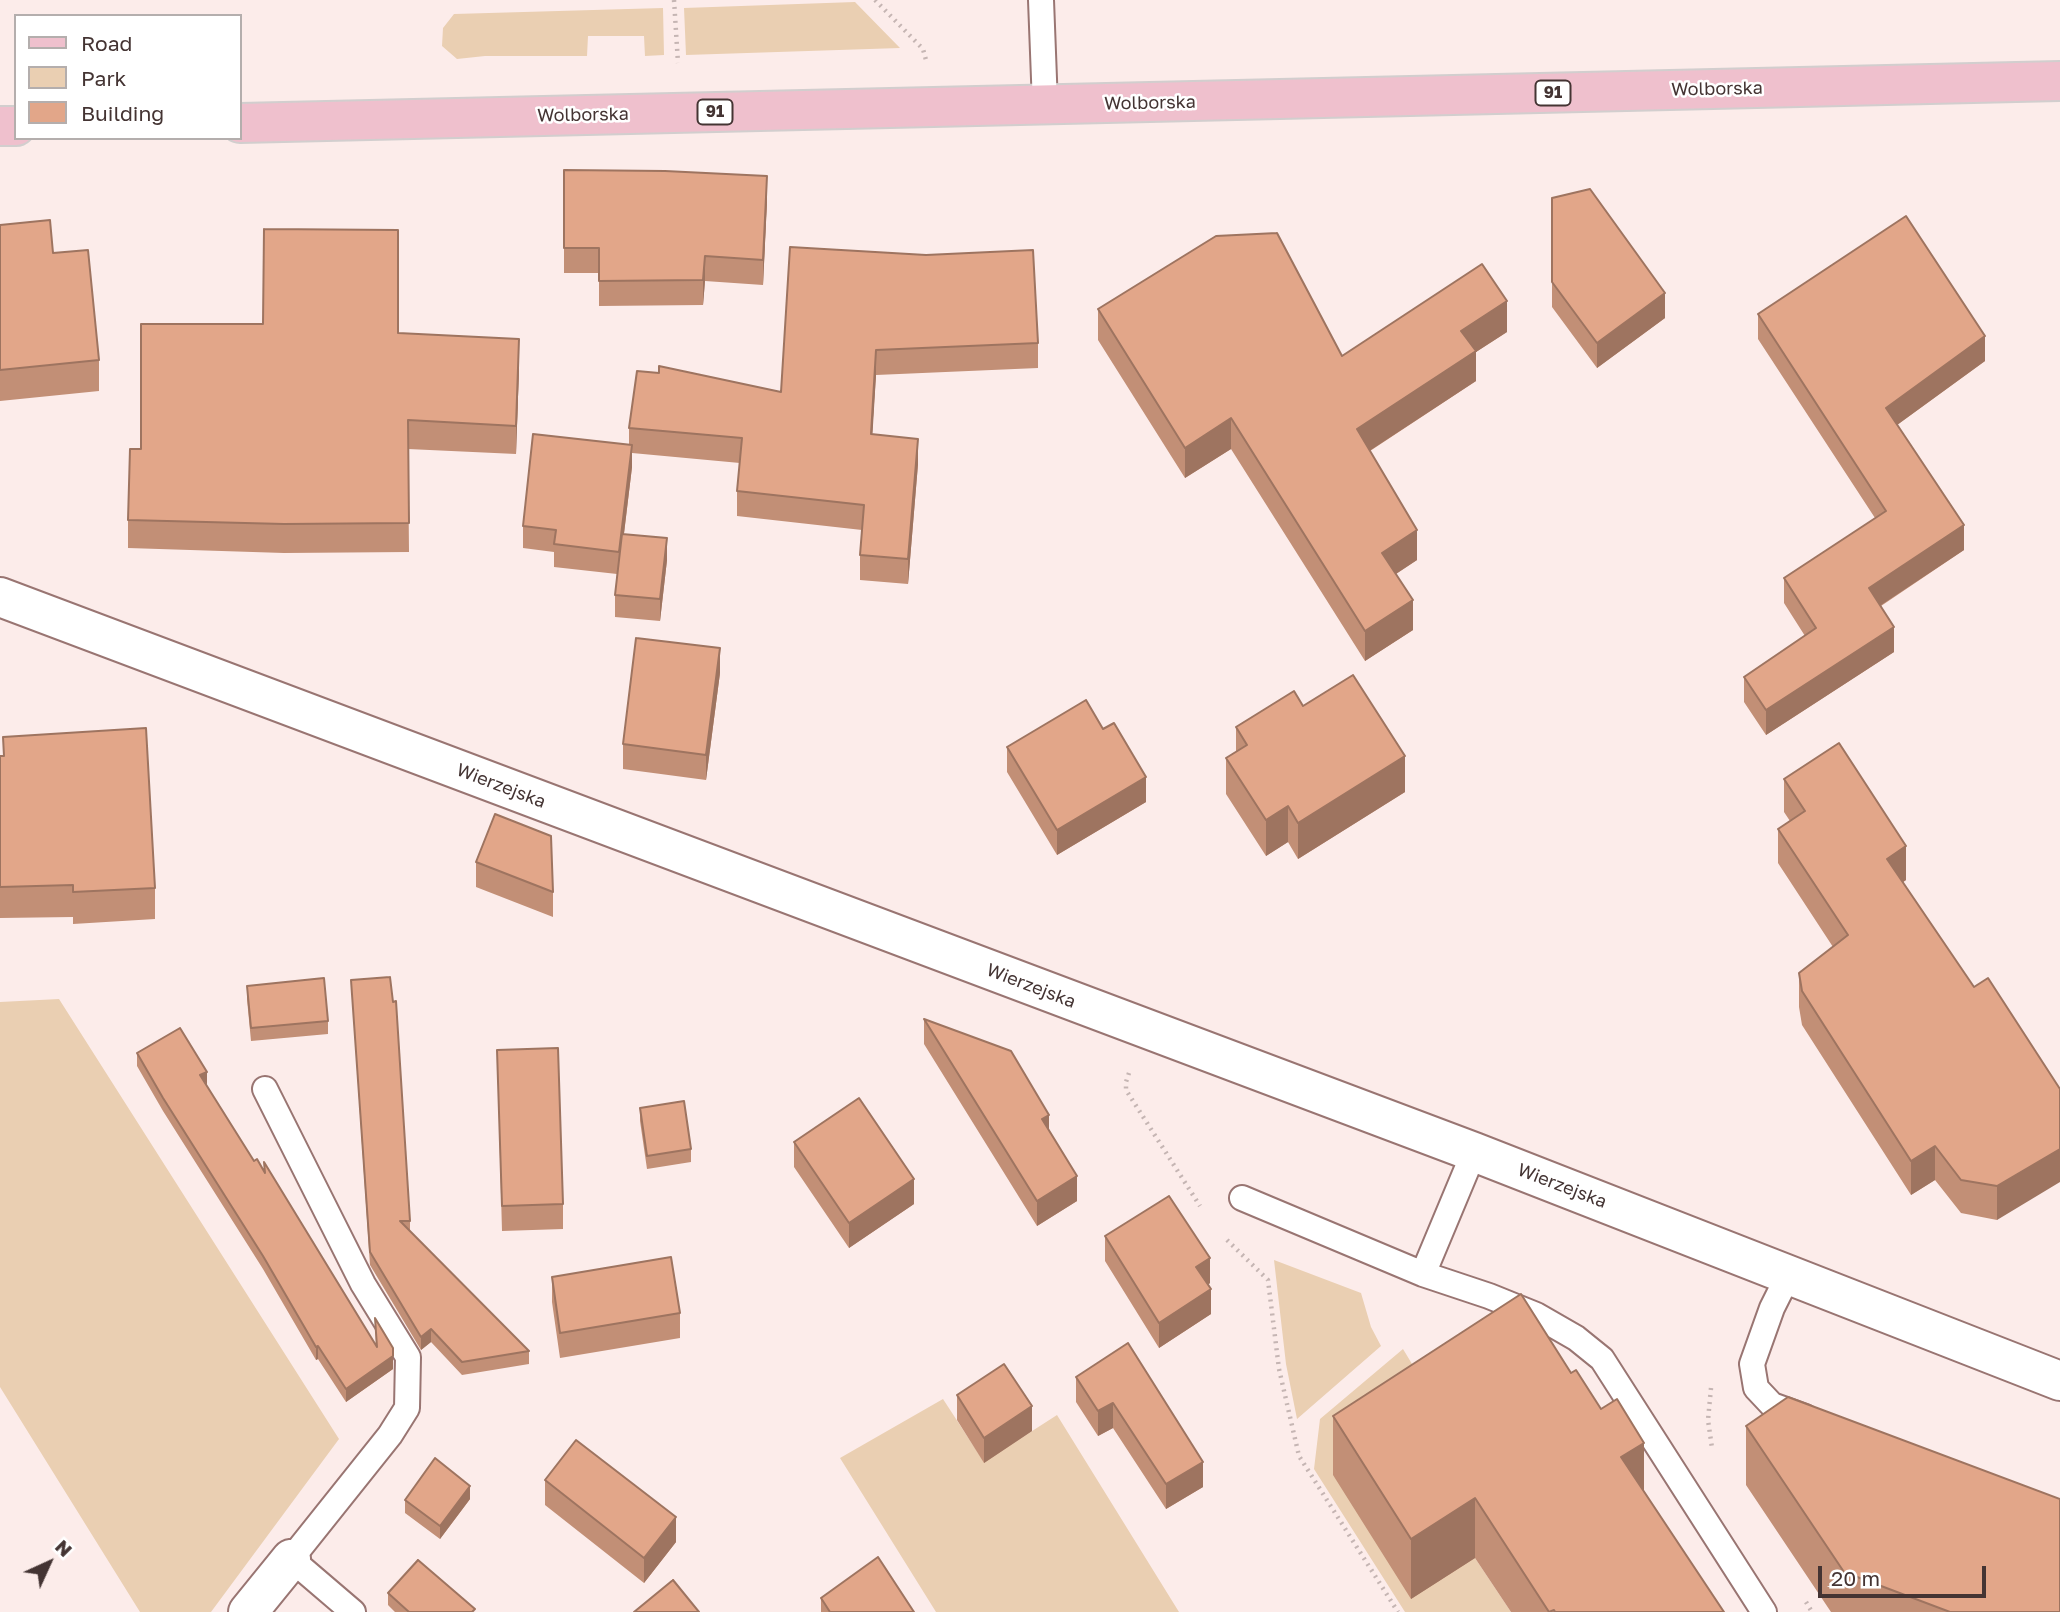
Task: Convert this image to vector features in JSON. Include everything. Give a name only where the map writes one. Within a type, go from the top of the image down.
[{"type":"main road","name":"Wolborska","points":[[242,122],[2060,81]]},
{"type":"street","name":"Wierzejska","points":[[0,597],[1474,1152],[2060,1381]]},
{"type":"street","points":[[247,1612],[291,1559]]},
{"type":"lane","points":[[1041,0],[1045,105]]},
{"type":"lane","points":[[265,1090],[363,1284],[408,1357],[407,1408],[390,1435],[291,1559],[353,1612]]},
{"type":"lane","points":[[1423,1274],[1474,1152]]},
{"type":"lane","points":[[1242,1198],[1423,1274],[1536,1315],[1576,1338],[1602,1359],[1763,1612]]},
{"type":"lane","points":[[1788,1276],[1772,1308],[1752,1364],[1756,1388],[1772,1405],[1825,1424]]},
{"type":"path","points":[[674,0],[678,68]]},
{"type":"path","points":[[875,0],[923,49],[926,60]]},
{"type":"path","points":[[1126,1082],[1126,1090],[1205,1215]]},
{"type":"path","points":[[1221,1234],[1268,1280],[1279,1368],[1299,1456],[1398,1612]]},
{"type":"path","points":[[1230,1242],[1242,1244]]},
{"type":"path","points":[[1712,1382],[1708,1420],[1713,1451]]},
{"type":"path","points":[[1805,1601],[1812,1612]]},
{"type":"green space","points":[[855,2],[900,48],[686,55],[684,8]]},
{"type":"green space","points":[[663,8],[664,55],[645,56],[644,36],[588,36],[587,56],[485,56],[457,59],[442,46],[443,28],[454,14]]},
{"type":"green space","points":[[59,999],[339,1439],[211,1612],[140,1612],[0,1387],[0,1002]]},
{"type":"green space","points":[[1274,1260],[1361,1293],[1371,1327],[1381,1346],[1297,1419],[1286,1364]]},
{"type":"green space","points":[[1403,1349],[1438,1407],[1475,1558],[1511,1612],[1405,1612],[1314,1469],[1320,1419]]},
{"type":"green space","points":[[943,1399],[984,1462],[1057,1415],[1179,1612],[936,1612],[840,1458]]},
{"type":"building","points":[[564,170],[767,176],[763,260],[705,256],[703,280],[599,281],[599,248],[564,248]]},
{"type":"building","points":[[1590,189],[1665,293],[1597,343],[1552,282],[1552,198]]},
{"type":"building","points":[[1906,216],[1985,336],[1886,408],[1964,525],[1869,588],[1894,627],[1766,710],[1744,677],[1816,628],[1784,578],[1886,511],[1758,314]]},
{"type":"building","points":[[50,220],[53,253],[88,250],[99,360],[0,370],[0,225]]},
{"type":"building","points":[[264,229],[398,230],[398,333],[519,339],[516,426],[408,420],[409,523],[284,524],[128,520],[130,449],[141,449],[141,324],[263,324]]},
{"type":"building","points":[[1277,233],[1342,356],[1482,264],[1507,301],[1461,331],[1476,351],[1357,429],[1417,530],[1382,553],[1413,600],[1365,631],[1231,418],[1185,448],[1098,309],[1216,236]]},
{"type":"building","points":[[790,247],[926,255],[1033,250],[1038,343],[876,350],[871,434],[918,439],[908,559],[860,555],[864,505],[737,491],[742,438],[629,428],[637,371],[659,373],[659,366],[781,392]]},
{"type":"building","points":[[533,434],[632,445],[619,552],[554,544],[556,530],[523,526]]},
{"type":"building","points":[[622,534],[667,538],[660,599],[615,595]]},
{"type":"building","points":[[636,638],[720,648],[706,755],[623,744]]},
{"type":"building","points":[[1353,675],[1405,756],[1298,823],[1288,806],[1266,820],[1226,758],[1247,745],[1236,727],[1294,691],[1303,706]]},
{"type":"building","points":[[1086,700],[1103,729],[1114,723],[1146,777],[1057,830],[1007,747]]},
{"type":"building","points":[[146,728],[155,888],[73,892],[73,885],[0,887],[0,756],[4,756],[3,737]]},
{"type":"building","points":[[1839,743],[1906,846],[1887,859],[1974,987],[1988,978],[2060,1089],[2060,1149],[1997,1186],[1961,1180],[1935,1146],[1911,1161],[1802,991],[1799,973],[1848,935],[1778,829],[1805,811],[1784,779]]},
{"type":"building","points":[[495,814],[551,836],[553,892],[476,862]]},
{"type":"building","points":[[390,977],[393,1002],[396,1001],[410,1221],[400,1221],[529,1351],[462,1362],[431,1329],[421,1337],[370,1252],[351,980]]},
{"type":"building","points":[[324,978],[328,1021],[251,1028],[247,986]]},
{"type":"building","points":[[924,1019],[1011,1051],[1049,1115],[1042,1119],[1077,1176],[1037,1201]]},
{"type":"building","points":[[180,1028],[207,1072],[200,1075],[254,1161],[257,1159],[265,1173],[264,1162],[377,1347],[375,1318],[393,1348],[393,1356],[346,1389],[318,1346],[316,1347],[137,1053]]},
{"type":"building","points":[[558,1048],[563,1204],[502,1206],[497,1050]]},
{"type":"building","points":[[859,1098],[914,1179],[849,1223],[794,1142]]},
{"type":"building","points":[[684,1101],[691,1149],[647,1156],[640,1108]]},
{"type":"building","points":[[1169,1196],[1210,1258],[1196,1267],[1211,1289],[1159,1323],[1105,1236]]},
{"type":"building","points":[[671,1257],[680,1313],[560,1333],[552,1277]]},
{"type":"building","points":[[1521,1294],[1571,1373],[1576,1370],[1601,1409],[1617,1399],[1644,1443],[1621,1457],[1724,1612],[1549,1612],[1475,1498],[1411,1539],[1333,1416]]},
{"type":"building","points":[[1128,1343],[1203,1462],[1166,1484],[1113,1403],[1098,1411],[1076,1377]]},
{"type":"building","points":[[1004,1364],[1032,1406],[984,1438],[957,1395]]},
{"type":"building","points":[[1788,1397],[2060,1499],[2060,1612],[1950,1612],[1844,1572],[1746,1426]]},
{"type":"building","points":[[576,1440],[676,1517],[644,1558],[545,1480]]},
{"type":"building","points":[[435,1458],[470,1486],[440,1526],[405,1500]]},
{"type":"building","points":[[878,1557],[914,1612],[830,1612],[821,1598]]},
{"type":"building","points":[[418,1560],[475,1609],[472,1612],[409,1612],[388,1593]]},
{"type":"building","points":[[673,1580],[699,1612],[634,1612]]}]
